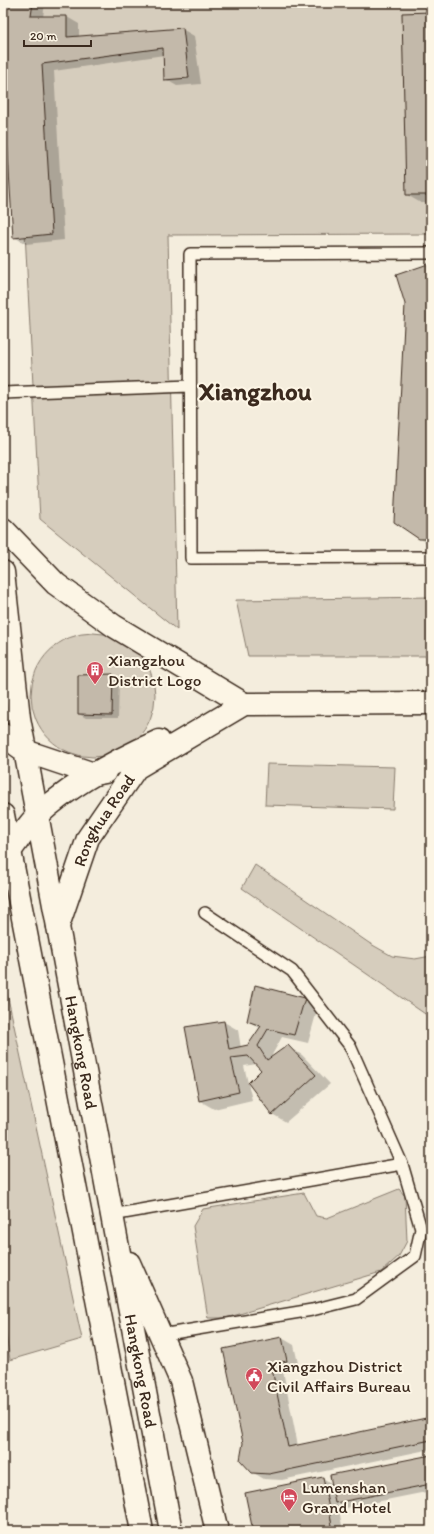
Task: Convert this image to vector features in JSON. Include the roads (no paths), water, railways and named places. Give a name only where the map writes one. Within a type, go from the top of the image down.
[{"type":"main road","points":[[3,529],[56,584],[114,626],[244,704]]},
{"type":"main road","name":"Hangkong Road","points":[[3,572],[19,718],[171,1531]]},
{"type":"main road","points":[[10,852],[37,816],[94,774],[129,754],[244,704],[431,703]]},
{"type":"main road","name":"Ronghua Road","points":[[58,926],[88,838],[136,768],[244,704]]},
{"type":"main road","points":[[3,735],[25,751],[94,774],[136,768]]},
{"type":"main road","name":"Hangkong Road","points":[[3,815],[142,1531]]},
{"type":"main road","points":[[113,1221],[181,1381],[217,1531]]},
{"type":"main road","points":[[163,1489],[178,1531]]},
{"type":"lane","points":[[431,253],[190,254],[191,558],[431,557]]},
{"type":"lane","points":[[3,393],[190,386]]},
{"type":"lane","points":[[161,1335],[312,1310],[356,1299],[415,1256],[422,1228],[402,1164],[350,1046],[292,972],[205,913]]},
{"type":"lane","points":[[113,1221],[402,1164]]},
{"type":"place","name":"Xiangzhou District Logo","points":[[95,685]]},
{"type":"place","name":"Xiangzhou District Civil Affairs Bureau","points":[[254,1391]]},
{"type":"place","name":"Lumenshan Grand Hotel","points":[[289,1512]]},
{"type":"district","name":"Xiangzhou","points":[[255,391]]}]
